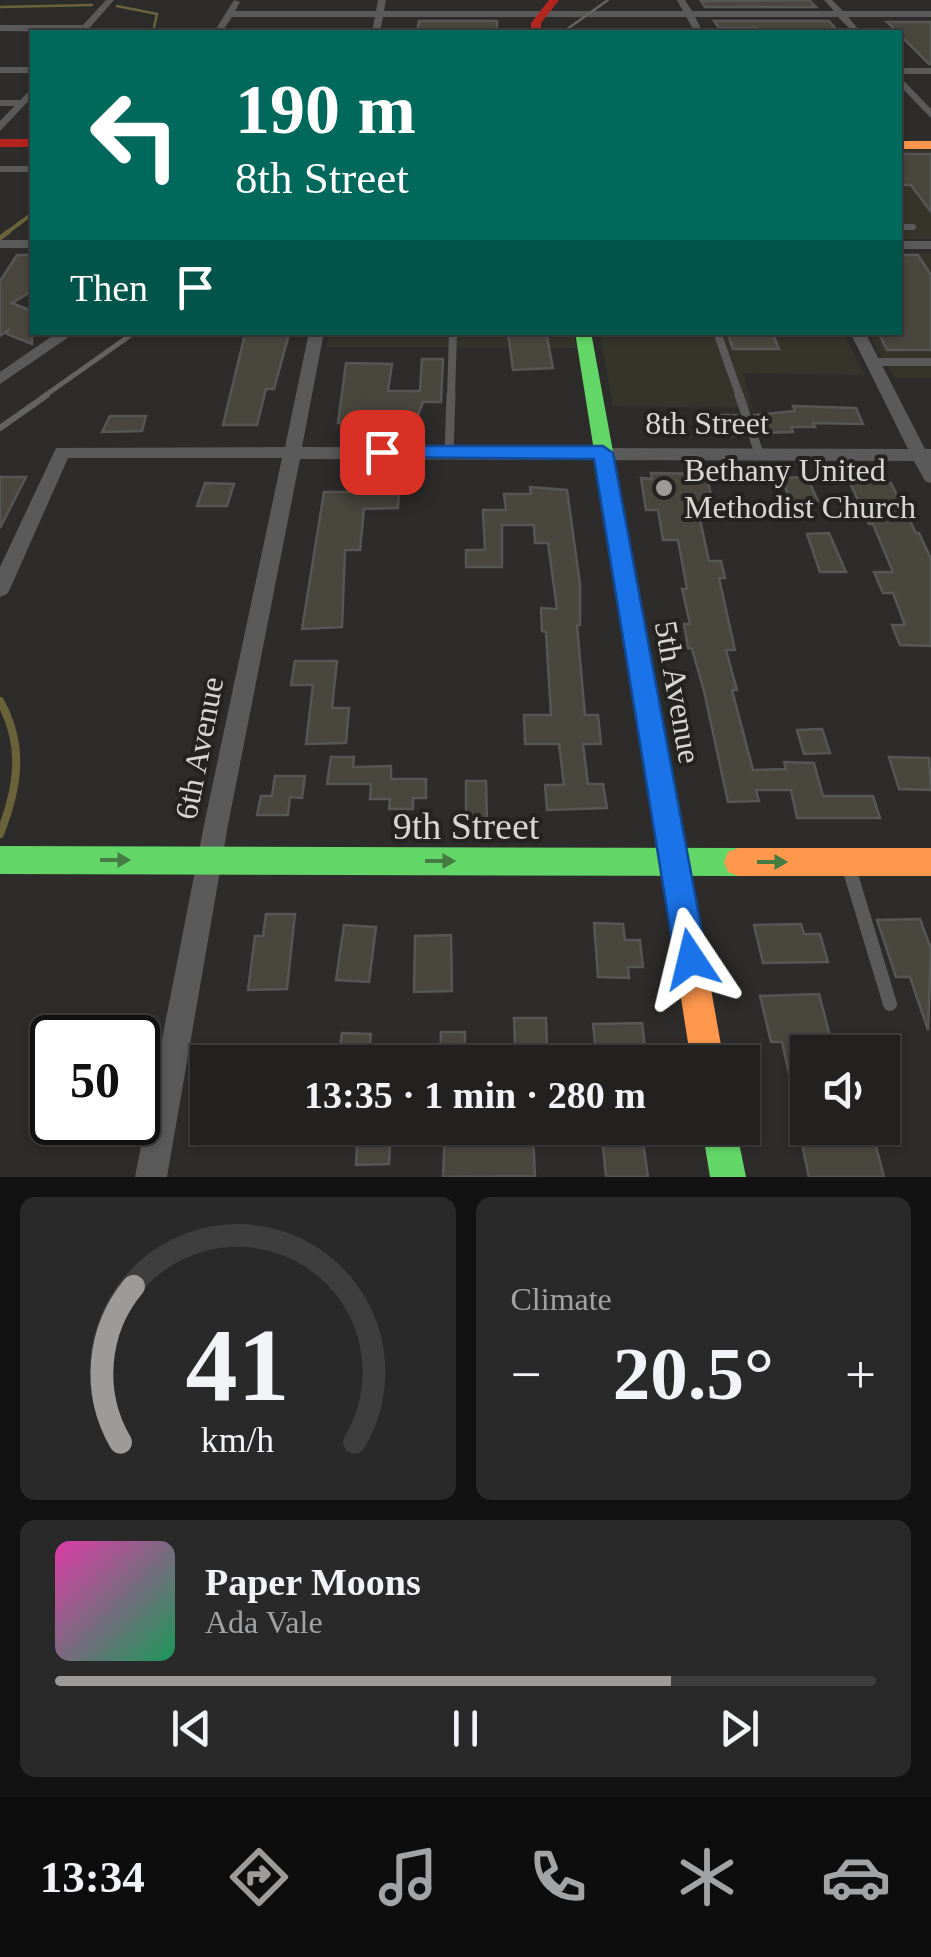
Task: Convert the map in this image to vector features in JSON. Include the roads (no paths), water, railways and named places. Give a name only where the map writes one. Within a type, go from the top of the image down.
[{"type":"main road","points":[[0,143],[30,143]]},
{"type":"main road","points":[[902,145],[931,145]]},
{"type":"main road","name":"5th Avenue","points":[[583,335],[705,1045]]},
{"type":"main road","name":"9th Street","points":[[9,860],[931,862]]},
{"type":"main road","points":[[722,1145],[728,1177]]},
{"type":"street","points":[[0,28],[84,30],[110,0]]},
{"type":"street","points":[[219,30],[237,0]]},
{"type":"street","points":[[376,30],[382,0]]},
{"type":"street","points":[[681,0],[698,30]]},
{"type":"street","points":[[828,0],[856,30]]},
{"type":"street","points":[[229,14],[931,14]]},
{"type":"street","points":[[0,70],[30,70]]},
{"type":"street","points":[[902,71],[931,71]]},
{"type":"street","points":[[902,82],[931,115]]},
{"type":"street","points":[[0,128],[30,93]]},
{"type":"street","points":[[0,244],[30,244]]},
{"type":"street","points":[[902,245],[930,247]]},
{"type":"street","points":[[0,379],[65,335]]},
{"type":"street","name":"6th Avenue","points":[[152,1177],[210,860],[316,335]]},
{"type":"street","points":[[858,335],[925,455],[931,477]]},
{"type":"street","name":"8th Street","points":[[0,589],[62,452],[925,455]]},
{"type":"lane","points":[[0,103],[22,103]]},
{"type":"lane","points":[[0,168],[30,169]]},
{"type":"lane","points":[[902,228],[914,227]]},
{"type":"lane","points":[[448,452],[453,335]]},
{"type":"lane","points":[[718,335],[759,454]]},
{"type":"lane","points":[[872,362],[931,362]]},
{"type":"lane","points":[[847,862],[890,1004]]},
{"type":"waterway","points":[[0,7],[92,5]]},
{"type":"waterway","points":[[117,6],[157,14],[153,30]]},
{"type":"waterway","points":[[5,234],[30,215]]},
{"type":"waterway","points":[[0,238],[8,232]]},
{"type":"waterway","points":[[0,701],[16,751],[15,784],[0,834]]},
{"type":"railway","points":[[566,30],[608,0]]},
{"type":"railway","points":[[43,397],[131,335]]},
{"type":"railway","points":[[0,428],[47,395]]},
{"type":"place","name":"Bethany United Methodist Church","points":[[664,488]]}]
